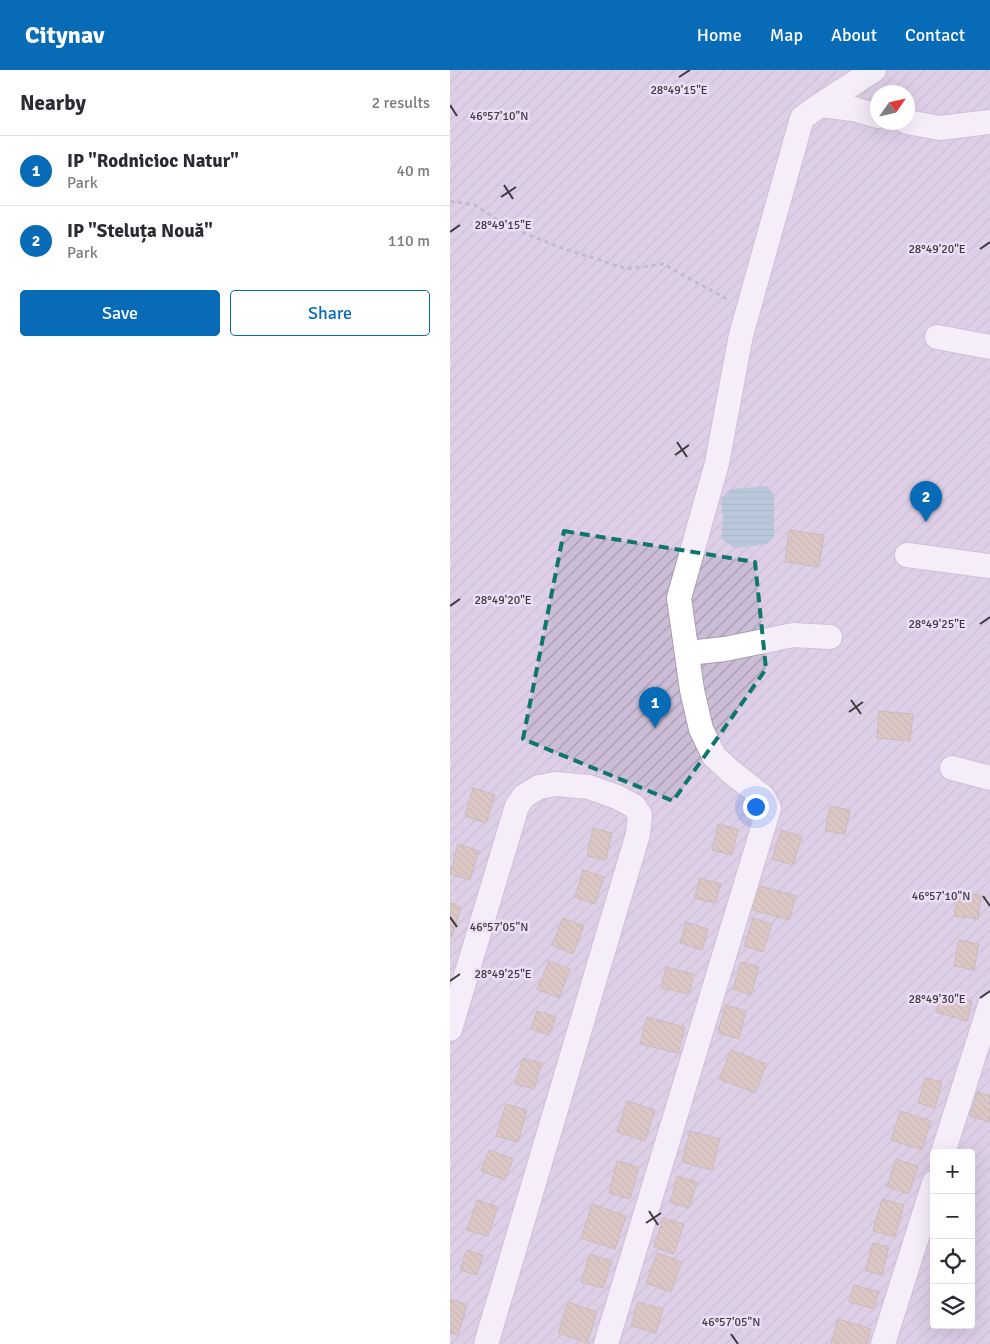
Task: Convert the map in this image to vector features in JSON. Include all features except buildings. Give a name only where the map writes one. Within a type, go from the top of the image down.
[{"type":"street","points":[[606,1344],[769,808],[763,797],[714,756],[701,729],[692,690],[679,598],[717,463],[741,335],[802,118],[874,70]]},
{"type":"street","points":[[820,105],[854,109],[870,114]]},
{"type":"street","points":[[915,123],[940,128],[990,122]]},
{"type":"street","points":[[937,337],[990,347]]},
{"type":"street","points":[[907,555],[990,566]]},
{"type":"street","points":[[688,653],[725,649],[793,635],[830,637]]},
{"type":"street","points":[[952,768],[990,778]]},
{"type":"street","points":[[450,1029],[517,806],[524,796],[539,787],[556,784],[589,786],[634,806],[640,815],[638,834],[486,1344]]},
{"type":"street","points":[[944,1149],[990,1005]]},
{"type":"street","points":[[883,1344],[931,1194]]},
{"type":"path","points":[[450,201],[475,205],[505,224],[559,246],[627,269],[663,264],[748,311]]},
{"type":"highlighted area","points":[[564,531],[755,562],[766,669],[673,801],[523,739]]},
{"type":"shaded area","points":[[450,70],[990,70],[990,1344],[450,1344]]},
{"type":"water","points":[[767,486],[774,495],[774,537],[767,544],[735,548],[721,539],[723,518],[721,500],[731,489]]},
{"type":"place","name":"IP \"Steluța Nouă\"","points":[[926,522]]},
{"type":"place","name":"IP \"Rodnicioc Natur\"","points":[[655,728]]}]
